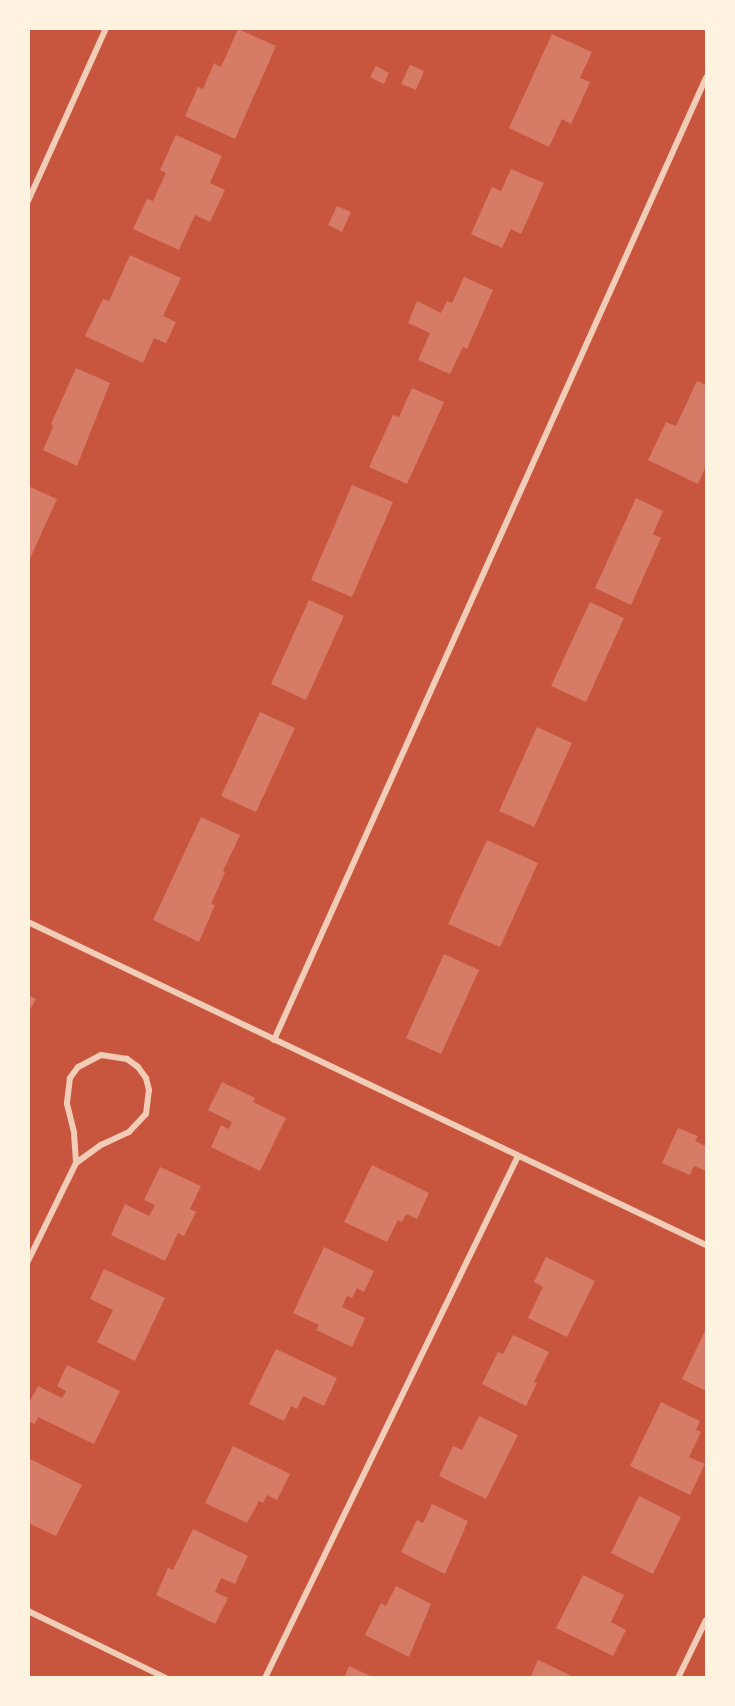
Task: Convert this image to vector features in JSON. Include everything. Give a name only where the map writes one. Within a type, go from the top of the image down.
[{"type":"street","points":[[28,201],[106,28]]},
{"type":"street","points":[[274,1040],[706,78]]},
{"type":"street","points":[[28,922],[706,1245]]},
{"type":"street","points":[[28,1261],[76,1163],[101,1145],[129,1132],[146,1114],[149,1090],[146,1078],[138,1067],[127,1059],[115,1055],[101,1055],[78,1067],[70,1078],[67,1104],[73,1125],[76,1163]]},
{"type":"street","points":[[266,1677],[518,1156]]},
{"type":"street","points":[[28,1611],[165,1677]]},
{"type":"street","points":[[678,1677],[706,1620]]},
{"type":"building","points":[[238,29],[276,46],[235,139],[185,116],[198,87],[203,89],[214,63],[221,67]]},
{"type":"building","points":[[552,34],[592,52],[580,78],[590,82],[571,124],[562,119],[549,147],[509,128]]},
{"type":"building","points":[[410,65],[424,71],[416,90],[401,84]]},
{"type":"building","points":[[376,66],[389,73],[384,84],[370,77]]},
{"type":"building","points":[[176,135],[222,156],[210,183],[225,190],[210,222],[195,215],[179,250],[133,229],[147,199],[153,201],[166,173],[160,170]]},
{"type":"building","points":[[511,169],[544,183],[521,234],[511,229],[502,248],[471,234],[492,187],[501,191]]},
{"type":"building","points":[[337,206],[351,212],[342,232],[328,225]]},
{"type":"building","points":[[130,255],[181,278],[163,316],[176,322],[166,343],[154,338],[143,363],[85,336],[103,299],[109,301]]},
{"type":"building","points":[[464,277],[493,290],[467,349],[463,347],[450,374],[418,360],[430,333],[408,323],[417,301],[441,313],[447,301],[452,303]]},
{"type":"building","points":[[76,368],[110,383],[77,466],[43,450],[53,427],[51,424]]},
{"type":"building","points":[[697,381],[706,385],[706,466],[698,484],[648,460],[666,422],[676,426]]},
{"type":"building","points":[[412,388],[444,402],[407,484],[369,467],[393,415],[399,417]]},
{"type":"building","points":[[352,485],[393,502],[352,597],[311,580]]},
{"type":"building","points":[[28,486],[57,499],[28,563]]},
{"type":"building","points":[[636,498],[663,511],[653,534],[661,538],[631,605],[595,588]]},
{"type":"building","points":[[309,600],[344,616],[306,700],[271,684]]},
{"type":"building","points":[[590,602],[624,618],[586,702],[551,686]]},
{"type":"building","points":[[260,712],[295,728],[256,812],[221,796]]},
{"type":"building","points":[[537,727],[572,743],[534,827],[499,811]]},
{"type":"building","points":[[201,817],[240,835],[223,871],[225,872],[211,904],[215,905],[199,942],[153,920]]},
{"type":"building","points":[[487,840],[538,863],[500,947],[448,924]]},
{"type":"building","points":[[444,954],[479,970],[441,1054],[406,1038]]},
{"type":"building","points":[[28,995],[36,999],[28,1013]]},
{"type":"building","points":[[222,1082],[255,1098],[253,1102],[286,1118],[260,1171],[211,1147],[221,1125],[229,1129],[232,1122],[208,1110]]},
{"type":"building","points":[[678,1128],[698,1136],[695,1141],[706,1146],[706,1171],[694,1166],[690,1175],[662,1163]]},
{"type":"building","points":[[372,1165],[429,1193],[417,1219],[406,1214],[402,1222],[398,1220],[387,1242],[344,1222]]},
{"type":"building","points":[[160,1167],[201,1186],[190,1209],[196,1212],[184,1236],[178,1233],[165,1261],[111,1235],[125,1204],[149,1216],[155,1205],[144,1200]]},
{"type":"building","points":[[324,1247],[374,1271],[364,1292],[357,1288],[352,1298],[347,1296],[342,1307],[365,1318],[352,1347],[316,1330],[319,1325],[293,1313]]},
{"type":"building","points":[[546,1257],[595,1281],[567,1337],[528,1318],[543,1287],[534,1282]]},
{"type":"building","points":[[104,1269],[165,1298],[135,1361],[97,1342],[113,1310],[90,1299]]},
{"type":"building","points":[[706,1329],[706,1391],[682,1379]]},
{"type":"building","points":[[513,1335],[549,1352],[534,1382],[537,1383],[526,1406],[482,1384],[498,1352],[503,1354]]},
{"type":"building","points":[[276,1349],[337,1378],[324,1406],[303,1396],[297,1409],[291,1406],[284,1421],[249,1404]]},
{"type":"building","points":[[67,1365],[120,1391],[94,1444],[38,1417],[35,1424],[28,1421],[28,1405],[38,1386],[62,1398],[66,1391],[57,1386]]},
{"type":"building","points":[[661,1402],[700,1421],[696,1430],[701,1432],[689,1457],[705,1464],[690,1495],[630,1466]]},
{"type":"building","points":[[479,1416],[518,1435],[486,1499],[439,1476],[453,1446],[462,1450]]},
{"type":"building","points":[[233,1446],[290,1474],[277,1500],[267,1495],[263,1503],[259,1501],[247,1523],[205,1503]]},
{"type":"building","points":[[30,1459],[82,1485],[56,1536],[28,1523]]},
{"type":"building","points":[[639,1496],[681,1517],[653,1574],[611,1553]]},
{"type":"building","points":[[432,1504],[468,1521],[445,1574],[401,1552],[417,1520],[423,1523]]},
{"type":"building","points":[[193,1529],[248,1556],[235,1584],[221,1578],[215,1592],[228,1598],[215,1624],[156,1595],[168,1568],[173,1570]]},
{"type":"building","points":[[583,1575],[624,1595],[611,1622],[626,1630],[613,1656],[556,1628]]},
{"type":"building","points":[[396,1586],[431,1604],[409,1657],[365,1635],[381,1603],[386,1606]]},
{"type":"building","points":[[538,1660],[576,1678],[530,1678]]},
{"type":"building","points":[[349,1666],[375,1678],[344,1678]]}]
